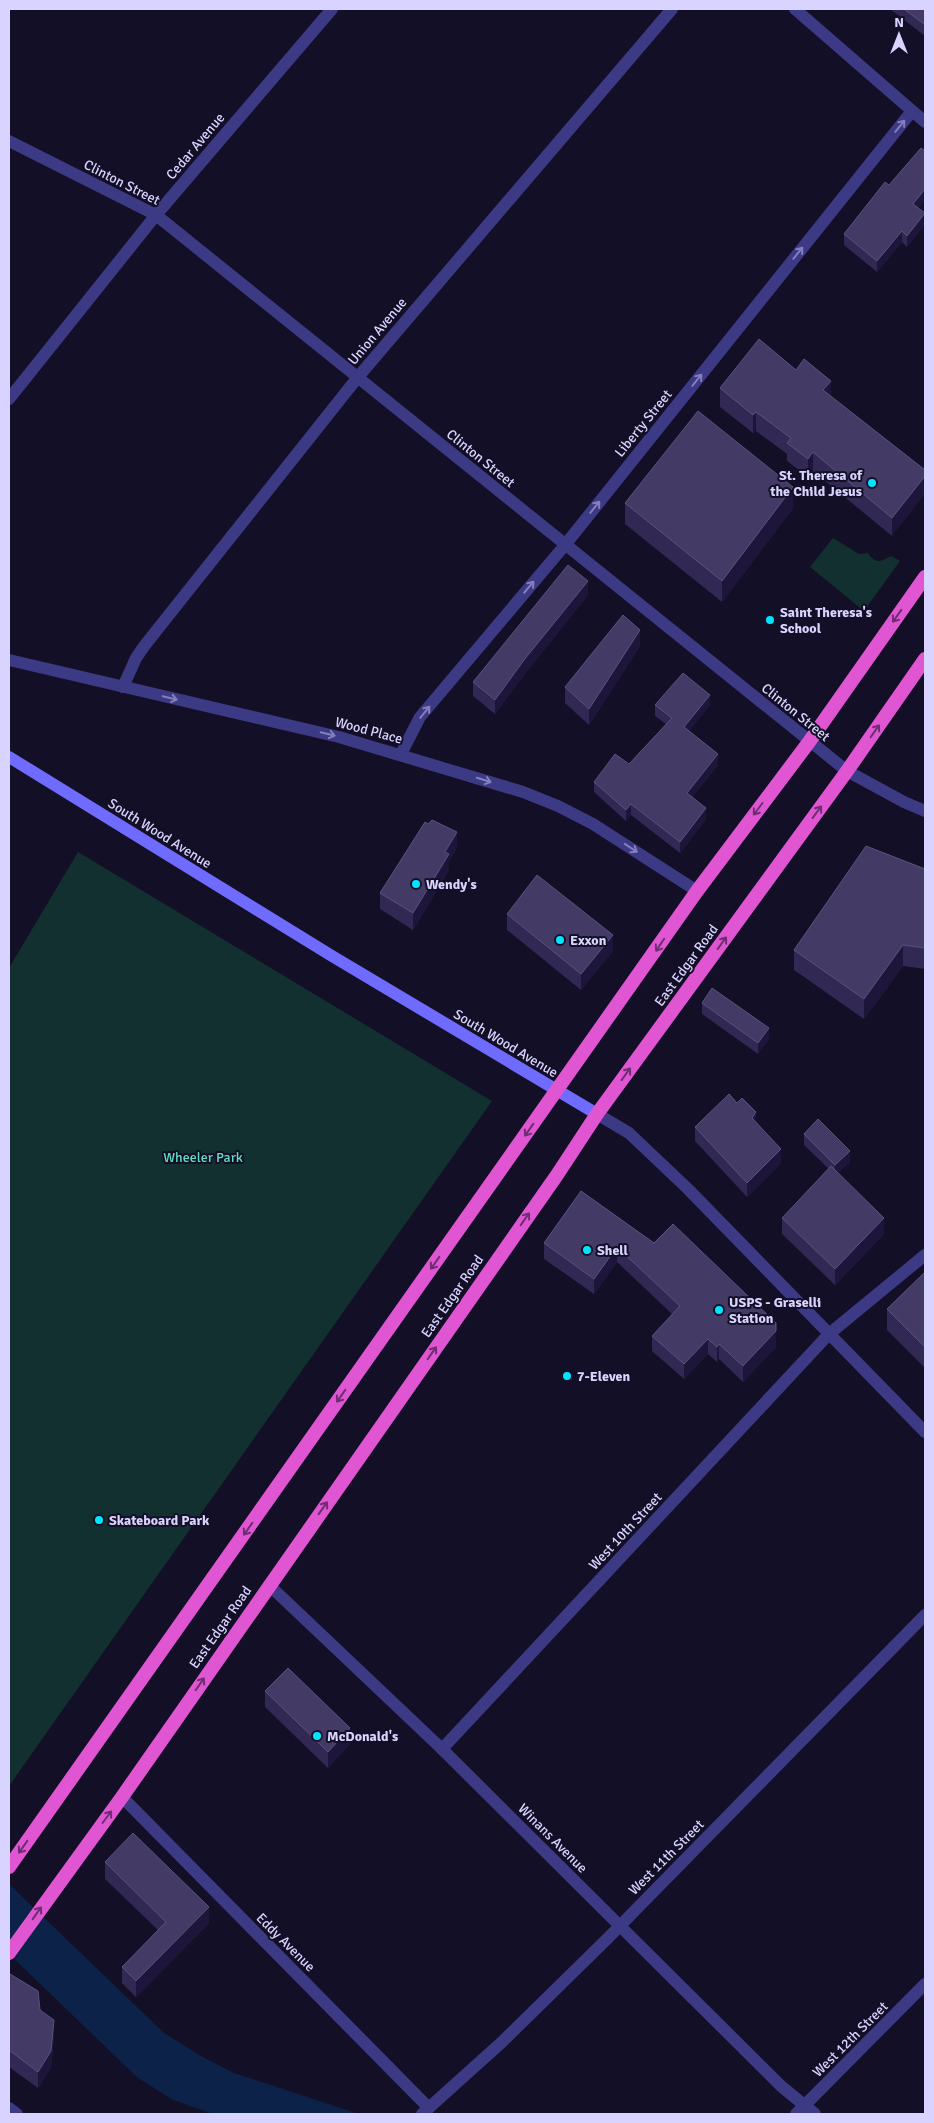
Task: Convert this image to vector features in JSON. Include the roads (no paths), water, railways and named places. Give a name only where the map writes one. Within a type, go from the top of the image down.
[{"type":"highway","points":[[9,1867],[697,891],[809,742],[925,577]]},
{"type":"highway","name":"East Edgar Road","points":[[9,1953],[122,1797],[597,1114],[925,659]]},
{"type":"main road","name":"South Wood Avenue","points":[[9,757],[332,956],[597,1114]]},
{"type":"street","name":"Cedar Avenue","points":[[9,400],[156,215],[332,9]]},
{"type":"street","name":"Union Avenue","points":[[123,687],[132,664],[145,645],[358,377],[672,9]]},
{"type":"street","points":[[795,9],[925,122]]},
{"type":"street","name":"Liberty Street","points":[[401,754],[420,717],[564,545],[912,111]]},
{"type":"street","name":"Clinton Street","points":[[9,141],[156,215],[846,771],[925,811]]},
{"type":"street","name":"Wood Place","points":[[9,660],[339,737],[523,792],[558,806],[593,824],[697,891]]},
{"type":"street","name":"South Wood Avenue","points":[[597,1114],[630,1133],[721,1222],[925,1432]]},
{"type":"street","name":"West 10th Street","points":[[442,1749],[829,1334],[925,1255]]},
{"type":"street","name":"Winans Avenue","points":[[269,1585],[442,1749],[781,2086],[815,2114]]},
{"type":"street","name":"West 11th Street","points":[[425,2111],[502,2042],[620,1926],[925,1615]]},
{"type":"street","name":"Eddy Avenue","points":[[122,1797],[425,2111]]},
{"type":"street","name":"West 12th Street","points":[[796,2114],[925,1984]]},
{"type":"street","points":[[9,2108],[17,2114]]},
{"type":"water","points":[[9,1884],[163,2032],[199,2055],[234,2073],[359,2114],[213,2114],[173,2100],[138,2078],[9,1954]]},
{"type":"place","name":"St. Theresa of the Child Jesus","points":[[872,483]]},
{"type":"place","name":"Saint Theresa's School","points":[[770,620]]},
{"type":"place","name":"Wendy's","points":[[416,884]]},
{"type":"place","name":"Exxon","points":[[560,940]]},
{"type":"place","name":"Shell","points":[[587,1250]]},
{"type":"place","name":"USPS - Graselli Station","points":[[719,1310]]},
{"type":"place","name":"7-Eleven","points":[[567,1376]]},
{"type":"place","name":"Skateboard Park","points":[[99,1520]]},
{"type":"place","name":"McDonald's","points":[[317,1736]]},
{"type":"park label","name":"Wheeler Park","points":[[203,1157]]}]
